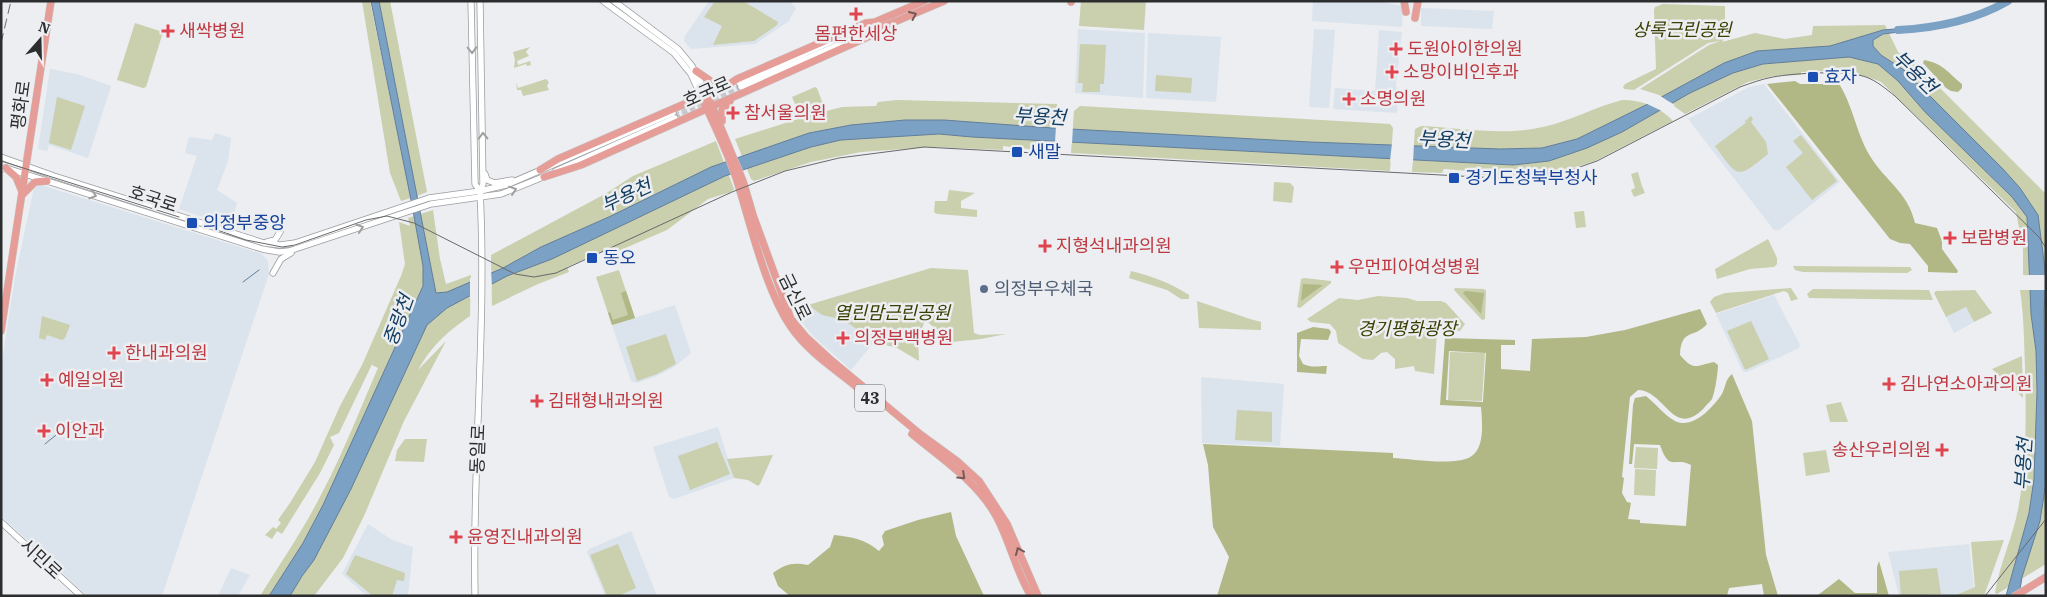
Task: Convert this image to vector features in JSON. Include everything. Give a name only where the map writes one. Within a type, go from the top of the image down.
[{"type":"main road","name":"평화로","points":[[1,331],[51,1]]},
{"type":"main road","name":"호국로","points":[[542,174],[558,159],[674,115],[709,107],[733,97],[739,85],[866,23],[875,22],[924,1]]},
{"type":"main road","name":"호국로","points":[[542,174],[581,165],[674,115],[704,95],[739,85],[872,35],[880,28],[944,1]]},
{"type":"main road","points":[[1404,1],[1406,12]]},
{"type":"main road","points":[[1415,18],[1418,1]]},
{"type":"main road","points":[[696,71],[704,78],[719,84],[739,85]]},
{"type":"main road","name":"43","points":[[704,95],[741,182]]},
{"type":"main road","name":"43","points":[[725,142],[721,112],[733,97]]},
{"type":"main road","name":"43","points":[[709,107],[725,134]]},
{"type":"main road","points":[[5,168],[17,179],[23,194],[34,182],[38,180],[47,181]]},
{"type":"main road","name":"금신로","points":[[741,182],[778,305],[791,327],[808,347],[962,475],[981,495],[996,515],[1031,596]]},
{"type":"main road","name":"금신로","points":[[741,182],[790,319],[831,360],[920,434],[957,461],[978,481],[1007,524],[1038,596]]},
{"type":"main road","points":[[2015,596],[2046,577]]},
{"type":"street","points":[[472,1],[475,184],[480,194]]},
{"type":"street","points":[[480,1],[483,184],[480,194]]},
{"type":"street","points":[[603,1],[674,53],[704,95]]},
{"type":"street","points":[[614,1],[678,48],[696,71],[704,95]]},
{"type":"street","points":[[483,153],[484,172],[487,180],[495,184],[517,180]]},
{"type":"street","name":"호국로","points":[[1,157],[5,168],[26,171],[264,243],[280,245],[295,243],[402,206],[510,191],[542,174]]},
{"type":"street","name":"호국로","points":[[26,171],[47,181],[266,250],[279,252],[297,248],[404,213],[430,201]]},
{"type":"street","name":"호국로","points":[[480,194],[517,180],[542,174]]},
{"type":"street","name":"동일로","points":[[475,596],[474,534],[481,358],[480,194]]},
{"type":"street","points":[[264,243],[275,240],[280,232]]},
{"type":"street","points":[[273,273],[281,259],[297,248]]},
{"type":"street","name":"시민로","points":[[1,522],[81,596]]},
{"type":"shaded area","points":[[709,1],[790,1],[796,8],[789,21],[755,44],[691,49],[684,41],[685,36]]},
{"type":"shaded area","points":[[1313,1],[1374,1],[1403,6],[1402,27],[1312,21]]},
{"type":"shaded area","points":[[1421,8],[1494,11],[1492,29],[1421,26]]},
{"type":"shaded area","points":[[1078,29],[1145,33],[1143,98],[1075,93]]},
{"type":"shaded area","points":[[1314,29],[1335,30],[1329,108],[1309,107]]},
{"type":"shaded area","points":[[1379,30],[1402,32],[1396,85],[1398,94],[1397,113],[1333,109],[1335,88],[1375,91]]},
{"type":"shaded area","points":[[1148,33],[1221,37],[1216,102],[1146,98]]},
{"type":"shaded area","points":[[50,69],[77,74],[111,86],[88,158],[49,145],[47,151],[38,149]]},
{"type":"shaded area","points":[[1764,84],[1840,182],[1779,230],[1774,230],[1688,119],[1749,87]]},
{"type":"shaded area","points":[[215,133],[231,138],[228,161],[217,190],[237,203],[230,226],[179,209],[197,156],[185,153],[189,137],[212,140]]},
{"type":"shaded area","points":[[41,185],[262,254],[268,261],[269,274],[162,596],[87,596],[1,516],[1,367],[15,277],[34,188]]},
{"type":"shaded area","points":[[1774,295],[1800,345],[1799,348],[1747,372],[1743,372],[1716,314]]},
{"type":"shaded area","points":[[675,305],[691,353],[674,367],[657,376],[637,383],[631,381],[612,325]]},
{"type":"shaded area","name":"의정부백병원","points":[[808,305],[822,315],[844,320],[874,342],[851,370],[812,335],[797,316],[799,309]]},
{"type":"shaded area","points":[[1966,307],[1974,322],[1954,333],[1946,317]]},
{"type":"shaded area","points":[[1201,377],[1284,384],[1280,446],[1202,443]]},
{"type":"shaded area","points":[[718,427],[734,478],[674,499],[669,497],[653,447]]},
{"type":"shaded area","points":[[368,524],[392,540],[413,547],[408,596],[367,596],[342,574]]},
{"type":"shaded area","points":[[631,531],[657,596],[605,596],[587,552],[589,549]]},
{"type":"shaded area","points":[[1969,544],[1974,587],[1960,594],[1945,596],[1899,596],[1888,552]]},
{"type":"shaded area","points":[[231,568],[250,575],[238,596],[218,596]]},
{"type":"green space","points":[[362,1],[370,1],[411,198],[401,201],[390,173]]},
{"type":"green space","points":[[379,1],[390,1],[427,192],[417,196]]},
{"type":"green space","points":[[715,1],[743,1],[778,22],[777,25],[754,41],[713,45],[722,26],[704,17]]},
{"type":"green space","points":[[1081,1],[1146,1],[1144,30],[1079,26]]},
{"type":"green space","name":"상록근린공원","points":[[1663,4],[1725,6],[1725,38],[1722,42],[1755,33],[1785,39],[1812,35],[1813,26],[1885,25],[1898,52],[1919,67],[2046,194],[2046,276],[2023,275],[2023,250],[2016,212],[1881,82],[1854,74],[1826,74],[1825,71],[1801,72],[1801,75],[1773,76],[1748,82],[1685,114],[1659,95],[1640,89],[1709,45],[1720,41],[1708,43],[1634,90],[1624,89],[1625,84],[1656,69],[1654,10],[1655,7]]},
{"type":"green space","points":[[135,23],[163,32],[146,87],[143,88],[117,80]]},
{"type":"green space","points":[[1080,44],[1106,45],[1104,84],[1100,84],[1100,92],[1082,92],[1083,83],[1078,83]]},
{"type":"green space","points":[[530,47],[526,52],[529,56],[517,61],[518,65],[530,61],[531,65],[527,66],[526,64],[514,68],[513,52]]},
{"type":"green space","points":[[1924,60],[1936,63],[1945,69],[1962,84],[1962,88],[1958,92],[1946,88],[1923,63]]},
{"type":"green space","points":[[1156,75],[1192,78],[1191,93],[1155,91]]},
{"type":"green space","points":[[1835,78],[1846,97],[1870,156],[1882,173],[1902,195],[1912,212],[1915,223],[1937,228],[1942,241],[1942,249],[1958,271],[1957,273],[1928,272],[1928,266],[1910,244],[1890,239],[1767,84],[1795,81],[1800,84],[1827,84],[1828,79]]},
{"type":"green space","points":[[546,79],[549,82],[547,86],[549,90],[523,96],[521,90],[517,90],[516,82],[518,88]]},
{"type":"green space","points":[[815,87],[823,104],[822,106],[799,113],[792,97]]},
{"type":"green space","points":[[57,97],[85,106],[71,150],[49,143]]},
{"type":"green space","points":[[897,100],[1057,104],[1054,152],[1003,146],[1003,150],[933,147],[861,152],[811,162],[754,181],[751,179],[735,139],[842,107],[876,106],[878,102]]},
{"type":"green space","points":[[1622,100],[1650,105],[1662,111],[1673,121],[1595,161],[1550,175],[1529,179],[1471,174],[1470,171],[1444,169],[1442,173],[1412,172],[1415,129],[1421,126],[1466,130],[1528,130],[1573,118]]},
{"type":"green space","points":[[1080,106],[1390,124],[1393,128],[1390,171],[1071,153],[1074,111]]},
{"type":"green space","points":[[1751,116],[1753,119],[1751,122],[1766,142],[1768,154],[1750,168],[1739,172],[1729,165],[1715,146],[1747,122],[1744,122]]},
{"type":"green space","points":[[1801,135],[1837,181],[1812,200],[1786,167],[1803,153],[1793,141]]},
{"type":"green space","points":[[716,141],[734,189],[731,192],[708,199],[667,230],[609,255],[606,250],[567,267],[569,272],[538,284],[492,306],[491,255],[605,194],[633,176]]},
{"type":"green space","points":[[1638,172],[1645,193],[1634,197],[1631,190],[1635,188],[1631,174]]},
{"type":"green space","points":[[1274,182],[1290,183],[1294,187],[1292,203],[1273,201]]},
{"type":"green space","points":[[949,190],[975,193],[961,201],[961,208],[977,210],[977,217],[937,214],[934,212],[935,201],[947,201]]},
{"type":"green space","points":[[433,210],[440,259],[446,284],[471,275],[470,316],[441,340],[429,353],[418,370],[446,341],[404,421],[364,516],[343,558],[314,596],[260,596],[301,531],[331,476],[378,368],[372,365],[375,358],[339,433],[330,437],[334,445],[320,473],[282,534],[277,531],[272,539],[265,535],[273,527],[276,529],[281,523],[278,520],[315,462],[340,406],[362,365],[401,276],[405,264],[399,222],[410,226],[408,218]]},
{"type":"green space","points":[[1584,211],[1586,227],[1576,228],[1574,212]]},
{"type":"green space","points":[[1768,239],[1777,258],[1777,264],[1774,267],[1750,269],[1717,279],[1715,269]]},
{"type":"green space","points":[[1793,266],[1910,267],[1912,270],[1907,273],[1803,272],[1795,270]]},
{"type":"green space","name":"열린맘근린공원","points":[[931,268],[968,270],[974,333],[980,335],[1006,334],[952,342],[925,320],[918,340],[919,361],[897,348],[874,342],[844,320],[822,315],[808,305]]},
{"type":"green space","points":[[619,270],[635,318],[612,325],[596,277]]},
{"type":"green space","points":[[1131,271],[1168,283],[1189,295],[1189,299],[1181,299],[1167,290],[1129,278]]},
{"type":"green space","points":[[1301,279],[1331,281],[1331,283],[1300,308],[1297,307]]},
{"type":"green space","points":[[1303,284],[1323,285],[1301,301]]},
{"type":"green space","points":[[1455,288],[1484,289],[1486,291],[1485,319],[1482,320],[1454,290]]},
{"type":"green space","points":[[1791,288],[1798,299],[1791,301],[1788,293],[1784,291],[1716,313],[1710,302],[1714,297],[1725,293]]},
{"type":"green space","points":[[1813,289],[1929,290],[1933,300],[1809,298],[1807,294]]},
{"type":"green space","points":[[1975,290],[1992,313],[1974,322],[1966,307],[1946,317],[1934,293],[1936,291]]},
{"type":"green space","points":[[2020,290],[2046,290],[2046,564],[1997,594],[1995,593],[1997,582],[2014,527],[2022,487],[2025,436],[2025,384],[2024,328]]},
{"type":"green space","points":[[626,291],[635,318],[612,325],[608,313],[610,312],[613,320],[628,315],[621,293]]},
{"type":"green space","points":[[1465,291],[1484,293],[1481,314],[1463,293]]},
{"type":"green space","name":"경기평화광장","points":[[1378,296],[1407,298],[1417,301],[1441,301],[1446,303],[1465,324],[1460,331],[1443,330],[1437,333],[1434,374],[1415,371],[1414,366],[1395,369],[1395,359],[1387,352],[1381,353],[1373,360],[1363,359],[1338,343],[1336,331],[1330,324],[1311,322],[1307,319],[1339,298],[1358,300]]},
{"type":"green space","points":[[1197,301],[1261,322],[1261,330],[1199,328]]},
{"type":"green space","points":[[1700,309],[1707,324],[1702,329],[1686,337],[1681,347],[1680,355],[1695,366],[1714,362],[1718,365],[1712,399],[1693,416],[1684,419],[1677,416],[1647,392],[1638,390],[1630,397],[1622,477],[1624,478],[1622,493],[1627,502],[1631,503],[1628,519],[1640,520],[1640,523],[1686,526],[1691,465],[1670,461],[1660,445],[1634,444],[1632,464],[1629,464],[1635,398],[1646,396],[1671,419],[1682,423],[1689,422],[1708,411],[1722,394],[1732,374],[1752,421],[1766,555],[1778,596],[1764,596],[1762,584],[1729,588],[1727,596],[1217,596],[1229,557],[1213,527],[1208,465],[1203,444],[1393,453],[1393,458],[1435,461],[1467,459],[1477,451],[1481,439],[1481,407],[1440,405],[1445,338],[1515,340],[1515,345],[1501,345],[1501,369],[1530,371],[1532,339],[1586,337],[1625,330]],"holes":[[[1449,351],[1486,353],[1483,402],[1446,400]]]},
{"type":"green space","points":[[42,316],[70,325],[65,338],[62,340],[47,335],[45,340],[39,338]]},
{"type":"green space","points":[[1751,321],[1769,359],[1745,370],[1727,331]]},
{"type":"green space","points":[[1313,327],[1329,329],[1331,332],[1328,340],[1301,339],[1299,356],[1303,364],[1315,367],[1327,366],[1326,374],[1297,372],[1297,333]]},
{"type":"green space","points":[[666,334],[676,364],[657,374],[637,381],[626,347]]},
{"type":"green space","points":[[1450,352],[1485,353],[1482,401],[1448,400]]},
{"type":"green space","points":[[2022,356],[2023,398],[1992,369]]},
{"type":"green space","points":[[1841,402],[1848,422],[1830,422],[1826,405]]},
{"type":"green space","points":[[1237,410],[1272,412],[1272,442],[1235,440]]},
{"type":"green space","points":[[405,439],[427,439],[424,462],[395,461],[397,450]]},
{"type":"green space","points":[[717,442],[730,474],[690,490],[678,456]]},
{"type":"green space","points":[[1636,447],[1658,448],[1657,469],[1634,468]]},
{"type":"green space","points":[[1826,450],[1830,472],[1806,476],[1803,453]]},
{"type":"green space","points":[[773,455],[758,486],[748,480],[734,478],[727,459]]},
{"type":"green space","points":[[1635,469],[1656,470],[1655,496],[1634,495]]},
{"type":"green space","points":[[951,512],[956,536],[984,596],[790,596],[778,586],[773,573],[789,564],[808,565],[830,547],[834,535],[858,539],[879,551],[884,545],[882,536],[885,531]]},
{"type":"green space","points":[[2004,540],[1984,596],[1954,596],[1975,587],[1971,542]]},
{"type":"green space","points":[[618,544],[636,588],[618,596],[607,596],[590,555]]},
{"type":"green space","points":[[355,555],[405,573],[404,581],[397,580],[392,596],[373,596],[346,574]]},
{"type":"green space","points":[[1879,561],[1889,596],[1813,596],[1818,595],[1839,579],[1855,593],[1877,593],[1877,567]]},
{"type":"green space","points":[[1937,568],[1941,594],[1901,596],[1899,571]]},
{"type":"water","name":"중랑천","points":[[371,1],[379,1],[436,293],[447,292],[503,268],[541,247],[611,216],[711,167],[809,133],[851,125],[905,120],[944,120],[1052,128],[1310,142],[1500,149],[1542,148],[1577,139],[1654,101],[1724,63],[1757,51],[1830,46],[1883,30],[1907,28],[1907,31],[1883,34],[1873,40],[1873,46],[1881,55],[1904,70],[2003,169],[2020,188],[2038,215],[2046,277],[2044,311],[2046,482],[2040,521],[2022,577],[2019,596],[2006,596],[2029,513],[2034,479],[2037,391],[2036,351],[2031,314],[2027,217],[2012,197],[1925,112],[1898,81],[1878,64],[1849,57],[1763,64],[1733,73],[1690,93],[1622,132],[1587,148],[1549,161],[1513,165],[939,134],[841,140],[811,147],[725,176],[552,259],[507,276],[447,308],[427,325],[351,489],[314,560],[290,596],[269,596],[303,543],[323,505],[423,286],[423,266],[412,205]]},
{"type":"pier","points":[[1659,95],[1675,105],[1664,112],[1645,103]]},
{"type":"pier","points":[[1056,125],[1073,126],[1072,144],[1055,143]]},
{"type":"pier","points":[[1392,143],[1414,143],[1413,163],[1390,161]]},
{"type":"pier","points":[[491,270],[492,287],[470,299],[470,278]]},
{"type":"pier","points":[[2028,275],[2046,275],[2046,290],[2028,290]]},
{"type":"waterway","points":[[1898,30],[1955,22],[1995,8],[2008,1]]},
{"type":"waterway","points":[[243,282],[259,270]]},
{"type":"waterway","points":[[45,444],[72,422]]},
{"type":"tunnel","points":[[675,118],[741,87]]},
{"type":"tunnel","points":[[673,113],[689,105]]},
{"type":"tram line","points":[[203,225],[246,240],[282,247],[295,245],[366,220],[387,216],[414,223],[515,274],[534,277],[556,273],[732,192],[785,171],[839,158],[924,147],[1515,179],[1554,176],[1597,161],[1740,87],[1782,76],[1807,73],[1846,73],[1866,77],[1878,83],[1895,96],[2039,237],[2046,248]]},
{"type":"tram line","points":[[1,161],[179,217]]},
{"type":"tram line","points":[[1985,596],[2046,519]]},
{"type":"railway","points":[[1,43],[11,1]]},
{"type":"place","name":"몸편한세상","points":[[856,14]]},
{"type":"place","name":"새싹병원","points":[[168,31]]},
{"type":"place","name":"도원아이한의원","points":[[1396,49]]},
{"type":"place","name":"소망이비인후과","points":[[1392,72]]},
{"type":"place","name":"효자","points":[[1813,77]]},
{"type":"place","name":"소명의원","points":[[1349,99]]},
{"type":"place","name":"참서울의원","points":[[733,113]]},
{"type":"place","name":"새말","points":[[1017,152]]},
{"type":"place","name":"경기도청북부청사","points":[[1454,178]]},
{"type":"place","name":"의정부중앙","points":[[192,223]]},
{"type":"place","name":"보람병원","points":[[1950,238]]},
{"type":"place","name":"지형석내과의원","points":[[1045,246]]},
{"type":"place","name":"동오","points":[[592,258]]},
{"type":"place","name":"우먼피아여성병원","points":[[1337,267]]},
{"type":"place","name":"의정부우체국","points":[[984,289]]},
{"type":"place","name":"의정부백병원","points":[[843,338]]},
{"type":"place","name":"한내과의원","points":[[114,353]]},
{"type":"place","name":"예일의원","points":[[47,380]]},
{"type":"place","name":"김나연소아과의원","points":[[1889,384]]},
{"type":"place","name":"김태형내과의원","points":[[537,401]]},
{"type":"place","name":"이안과","points":[[44,431]]},
{"type":"place","name":"송산우리의원","points":[[1942,450]]},
{"type":"place","name":"윤영진내과의원","points":[[456,537]]},
{"type":"water label","name":"부용천","points":[[1915,72]]},
{"type":"water label","name":"부용천","points":[[1040,116]]},
{"type":"water label","name":"부용천","points":[[1444,139]]},
{"type":"water label","name":"부용천","points":[[626,195]]},
{"type":"water label","name":"부용천","points":[[2023,464]]}]
